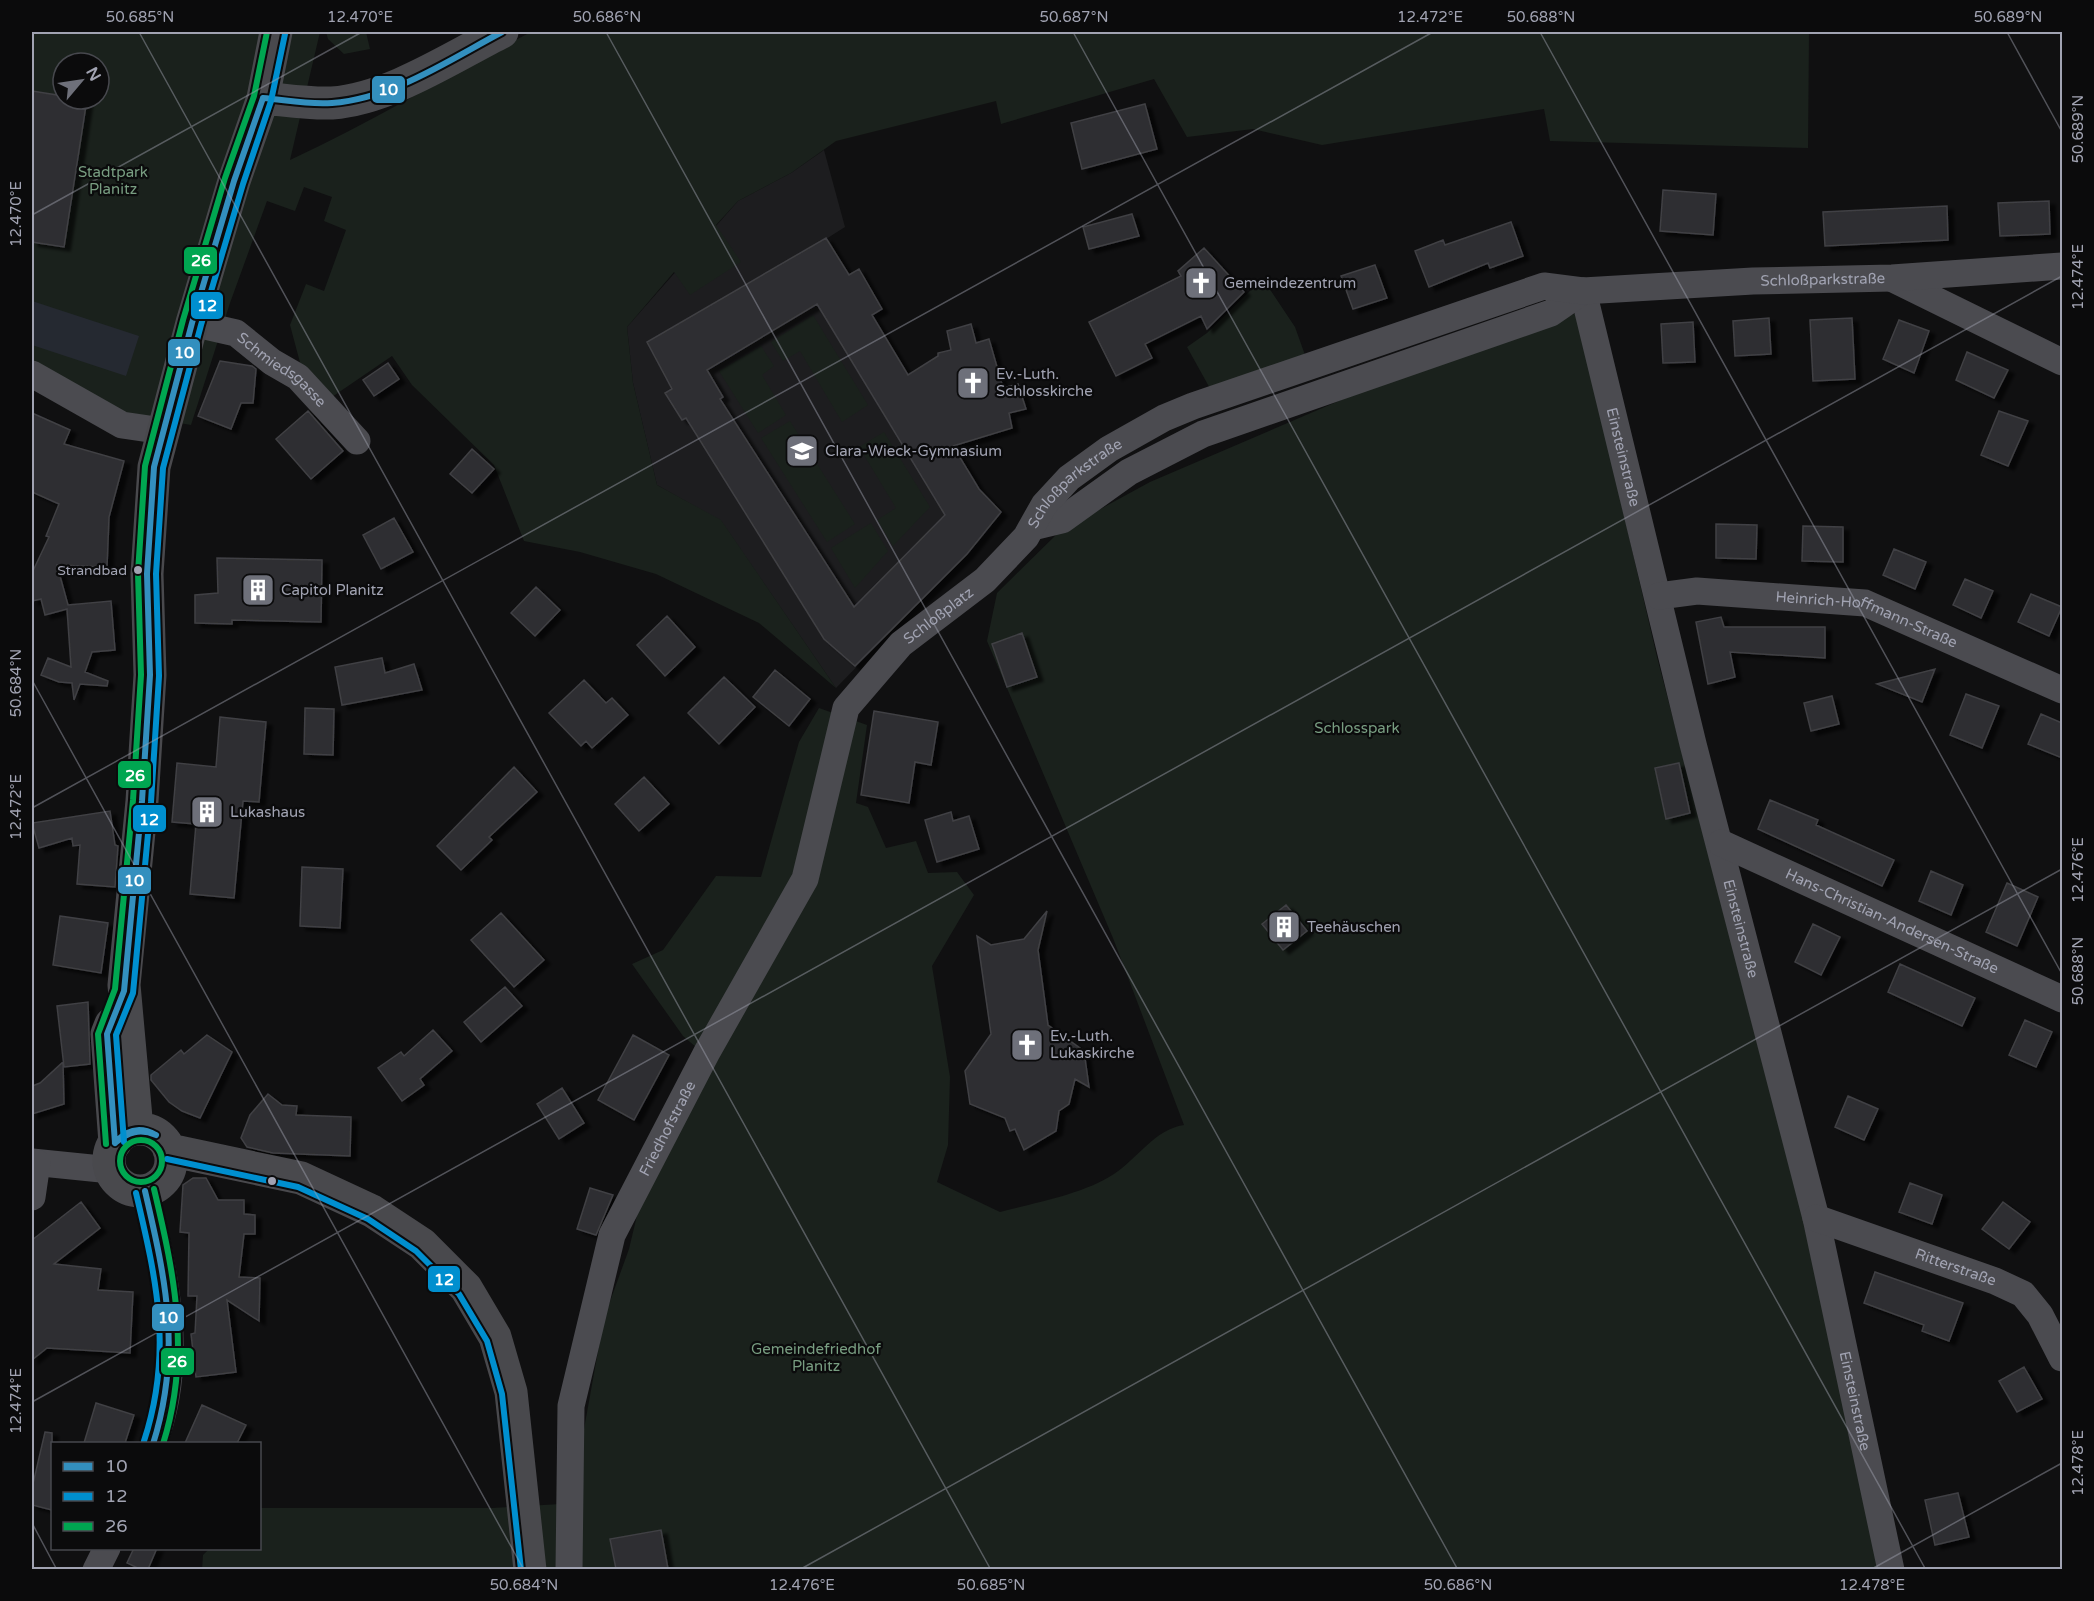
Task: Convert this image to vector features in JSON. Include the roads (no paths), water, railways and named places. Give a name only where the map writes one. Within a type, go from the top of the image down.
[{"type":"main road","points":[[121,1147],[156,1134],[169,1150],[171,1158],[167,1176],[153,1188],[145,1191],[124,1186],[121,1147],[124,991],[142,801],[150,675],[147,574],[154,467],[192,323],[234,181],[263,98],[276,32]]},
{"type":"main road","points":[[263,98],[332,103],[367,96],[398,84],[502,32]]},
{"type":"main road","points":[[169,1150],[301,1178],[321,1187],[372,1211],[422,1244],[466,1288],[495,1337],[511,1392],[530,1569]]},
{"type":"street","name":"Schloßparkstraße","points":[[1033,527],[1044,505],[1083,465],[1174,414],[1372,343],[1544,286],[1583,291],[1753,281],[1892,278],[2062,267]]},
{"type":"street","points":[[1892,278],[2062,362]]},
{"type":"street","name":"Einsteinstraße","points":[[1583,291],[1659,596],[1693,744],[1721,843],[1816,1218],[1891,1569]]},
{"type":"street","name":"Schmiedsgasse","points":[[192,323],[236,333],[272,362],[298,377],[357,441]]},
{"type":"street","points":[[32,374],[122,425],[163,431]]},
{"type":"street","name":"Schloßplatz","points":[[846,708],[901,644],[984,580],[1033,527]]},
{"type":"street","name":"Heinrich-Hoffmann-Straße","points":[[1659,596],[1697,591],[1865,603],[2062,690]]},
{"type":"street","name":"Friedhofstraße","points":[[569,1569],[571,1406],[612,1235],[706,1052],[805,879],[846,708]]},
{"type":"street","name":"Hans-Christian-Andersen-Straße","points":[[1721,843],[2062,999]]},
{"type":"street","points":[[32,1197],[34,1163],[121,1147]]},
{"type":"street","points":[[145,1191],[166,1291],[172,1367],[167,1402],[153,1442]]},
{"type":"street","name":"Ritterstraße","points":[[1816,1218],[1995,1281],[2023,1294],[2040,1315],[2062,1358]]},
{"type":"street","points":[[96,1569],[106,1550]]},
{"type":"place","name":"Gemeindezentrum","points":[[1201,283]]},
{"type":"place","name":"Ev.-Luth. Schlosskirche","points":[[973,383]]},
{"type":"place","name":"Clara-Wieck-Gymnasium","points":[[802,451]]},
{"type":"place","name":"Strandbad","points":[[138,570]]},
{"type":"place","name":"Capitol Planitz","points":[[258,590]]},
{"type":"place","name":"Lukashaus","points":[[207,812]]},
{"type":"place","name":"Teehäuschen","points":[[1284,927]]},
{"type":"place","name":"Ev.-Luth. Lukaskirche","points":[[1027,1045]]},
{"type":"park label","name":"Stadtpark Planitz","points":[[113,180]]},
{"type":"park label","name":"Schlosspark","points":[[1357,728]]},
{"type":"park label","name":"Gemeindefriedhof Planitz","points":[[816,1358]]}]
